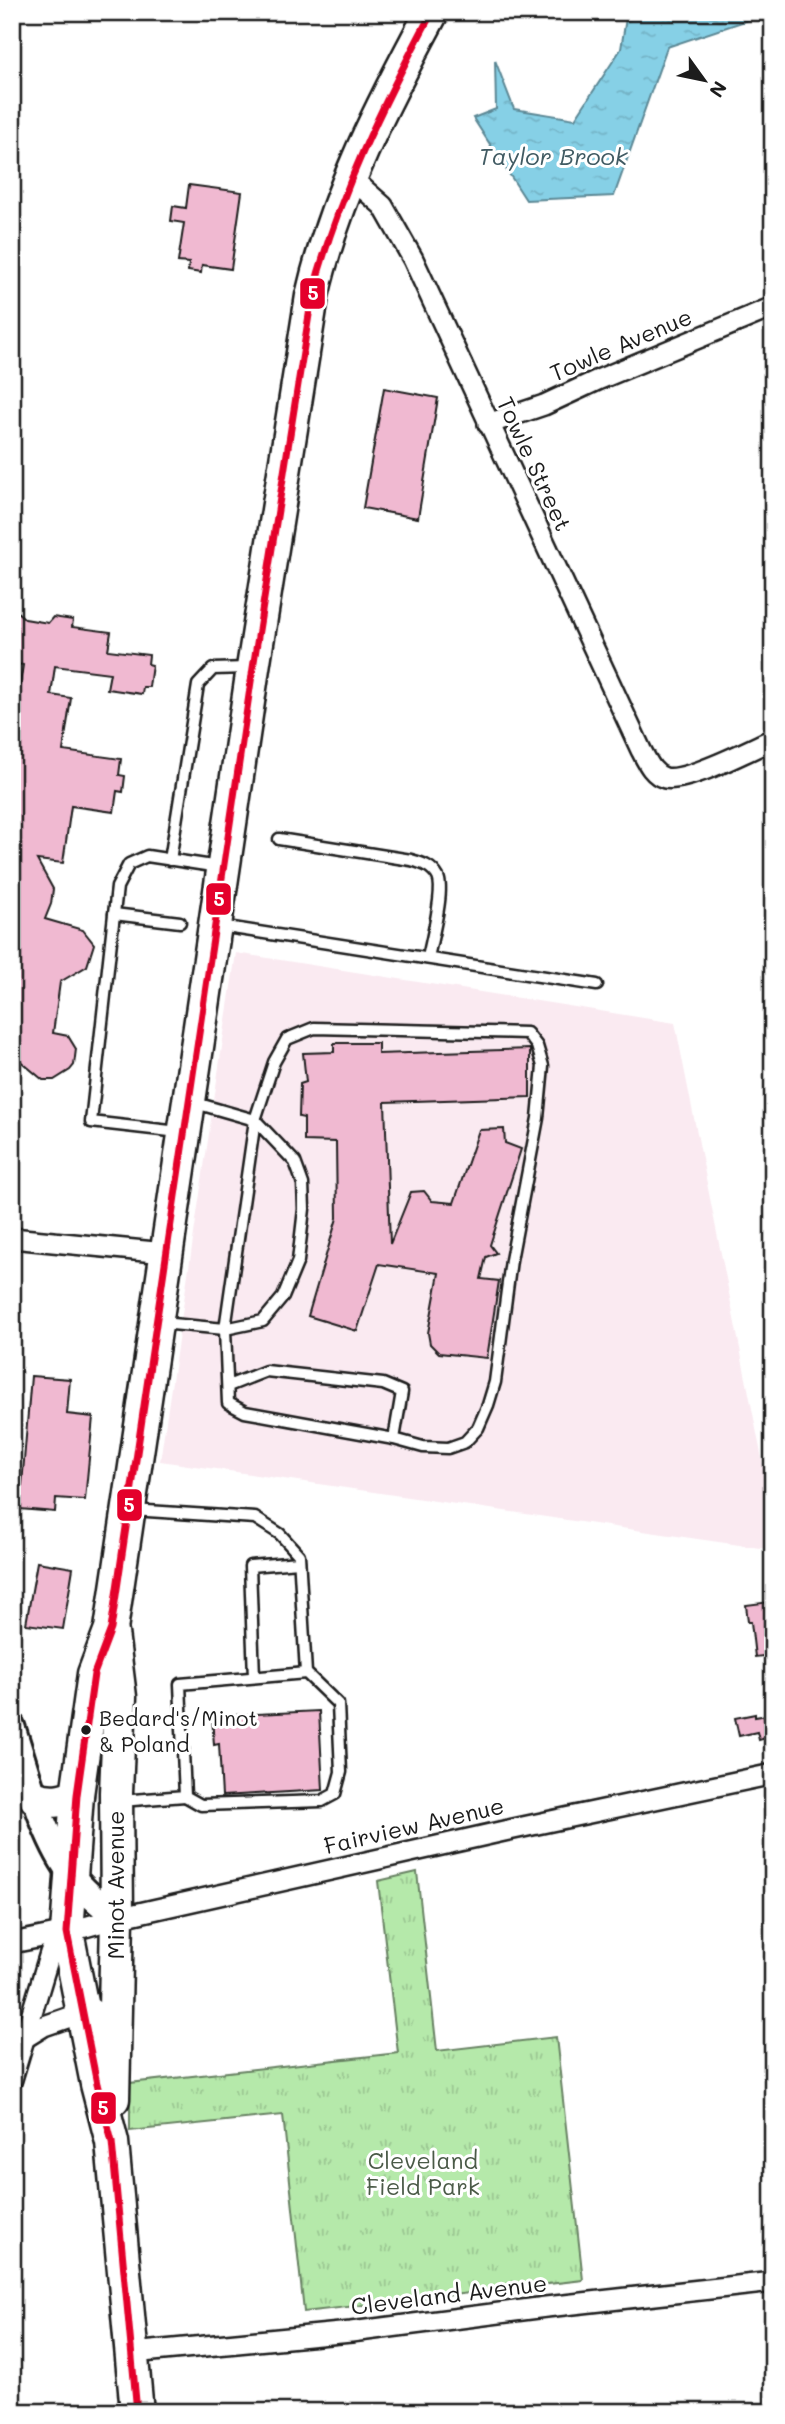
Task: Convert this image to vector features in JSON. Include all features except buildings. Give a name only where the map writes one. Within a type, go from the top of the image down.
[{"type":"main road","name":"Minot Avenue","points":[[111,2142],[67,1932],[77,1795],[94,1674],[111,1629],[214,925],[310,307],[320,260],[350,177],[378,113],[432,12]]},
{"type":"main road","name":"Minot Avenue","points":[[111,1629],[120,1697],[111,2142]]},
{"type":"main road","points":[[36,1798],[50,1802],[77,1795]]},
{"type":"main road","points":[[111,2142],[137,2412]]},
{"type":"street","name":"Towle Street","points":[[350,177],[373,195],[390,216],[413,259],[640,750],[653,771],[664,778],[677,779],[773,739]]},
{"type":"street","name":"Towle Avenue","points":[[488,424],[544,405],[773,307]]},
{"type":"street","points":[[12,1238],[165,1253]]},
{"type":"street","points":[[12,1726],[36,1798],[58,1852],[71,1875],[92,1898],[117,1918]]},
{"type":"street","name":"Fairview Avenue","points":[[12,1943],[504,1831],[773,1774]]},
{"type":"street","points":[[12,2079],[50,1953],[67,1932],[36,1798]]},
{"type":"street","points":[[23,2039],[44,2026],[83,2014],[115,1999]]},
{"type":"street","name":"Cleveland Avenue","points":[[132,2353],[351,2332],[773,2282]]},
{"type":"lane","points":[[170,860],[198,685],[212,669],[253,668]]},
{"type":"lane","points":[[279,839],[424,864],[440,879],[428,958]]},
{"type":"lane","points":[[183,1133],[91,1122],[117,887],[129,864],[147,856],[223,868]]},
{"type":"lane","points":[[114,914],[180,922]]},
{"type":"lane","points":[[214,925],[597,985]]},
{"type":"lane","points":[[314,1028],[527,1033],[537,1046],[542,1066],[538,1118],[511,1260],[495,1382],[478,1428],[465,1442],[448,1448],[423,1447],[394,1439],[245,1412],[228,1403],[225,1329],[255,1120],[274,1062],[287,1040],[314,1028]]},
{"type":"lane","points":[[155,1323],[225,1329],[263,1321],[283,1297],[298,1261],[304,1209],[303,1184],[295,1162],[255,1120],[188,1101]]},
{"type":"lane","points":[[228,1386],[266,1371],[383,1384],[402,1392],[394,1439]]},
{"type":"lane","points":[[116,1801],[185,1796],[201,1805],[322,1801],[335,1794],[341,1772],[338,1704],[306,1673],[299,1555],[279,1534],[255,1518],[128,1510]]},
{"type":"lane","points":[[254,1677],[250,1566],[299,1562]]},
{"type":"lane","points":[[185,1796],[180,1684],[306,1673]]},
{"type":"shaded area","points":[[236,953],[675,1023],[773,1514],[773,1550],[160,1461]]},
{"type":"green space","name":"Cleveland Field Park","points":[[417,1872],[437,2051],[556,2037],[583,2280],[304,2312],[283,2115],[130,2131],[130,2083],[398,2053],[378,1881]]},
{"type":"water","name":"Taylor Brook","points":[[627,12],[772,12],[667,47],[614,196],[526,200],[473,118],[496,109],[495,60],[514,109],[575,119],[621,49]]},
{"type":"transit line","name":"5","points":[[137,2412],[112,2142],[97,2084],[67,1932],[77,1795],[94,1674],[111,1629],[253,668],[312,296],[348,186],[396,81],[432,12]]},
{"type":"place","name":"Bedard's/Minot & Poland","points":[[86,1730]]}]
